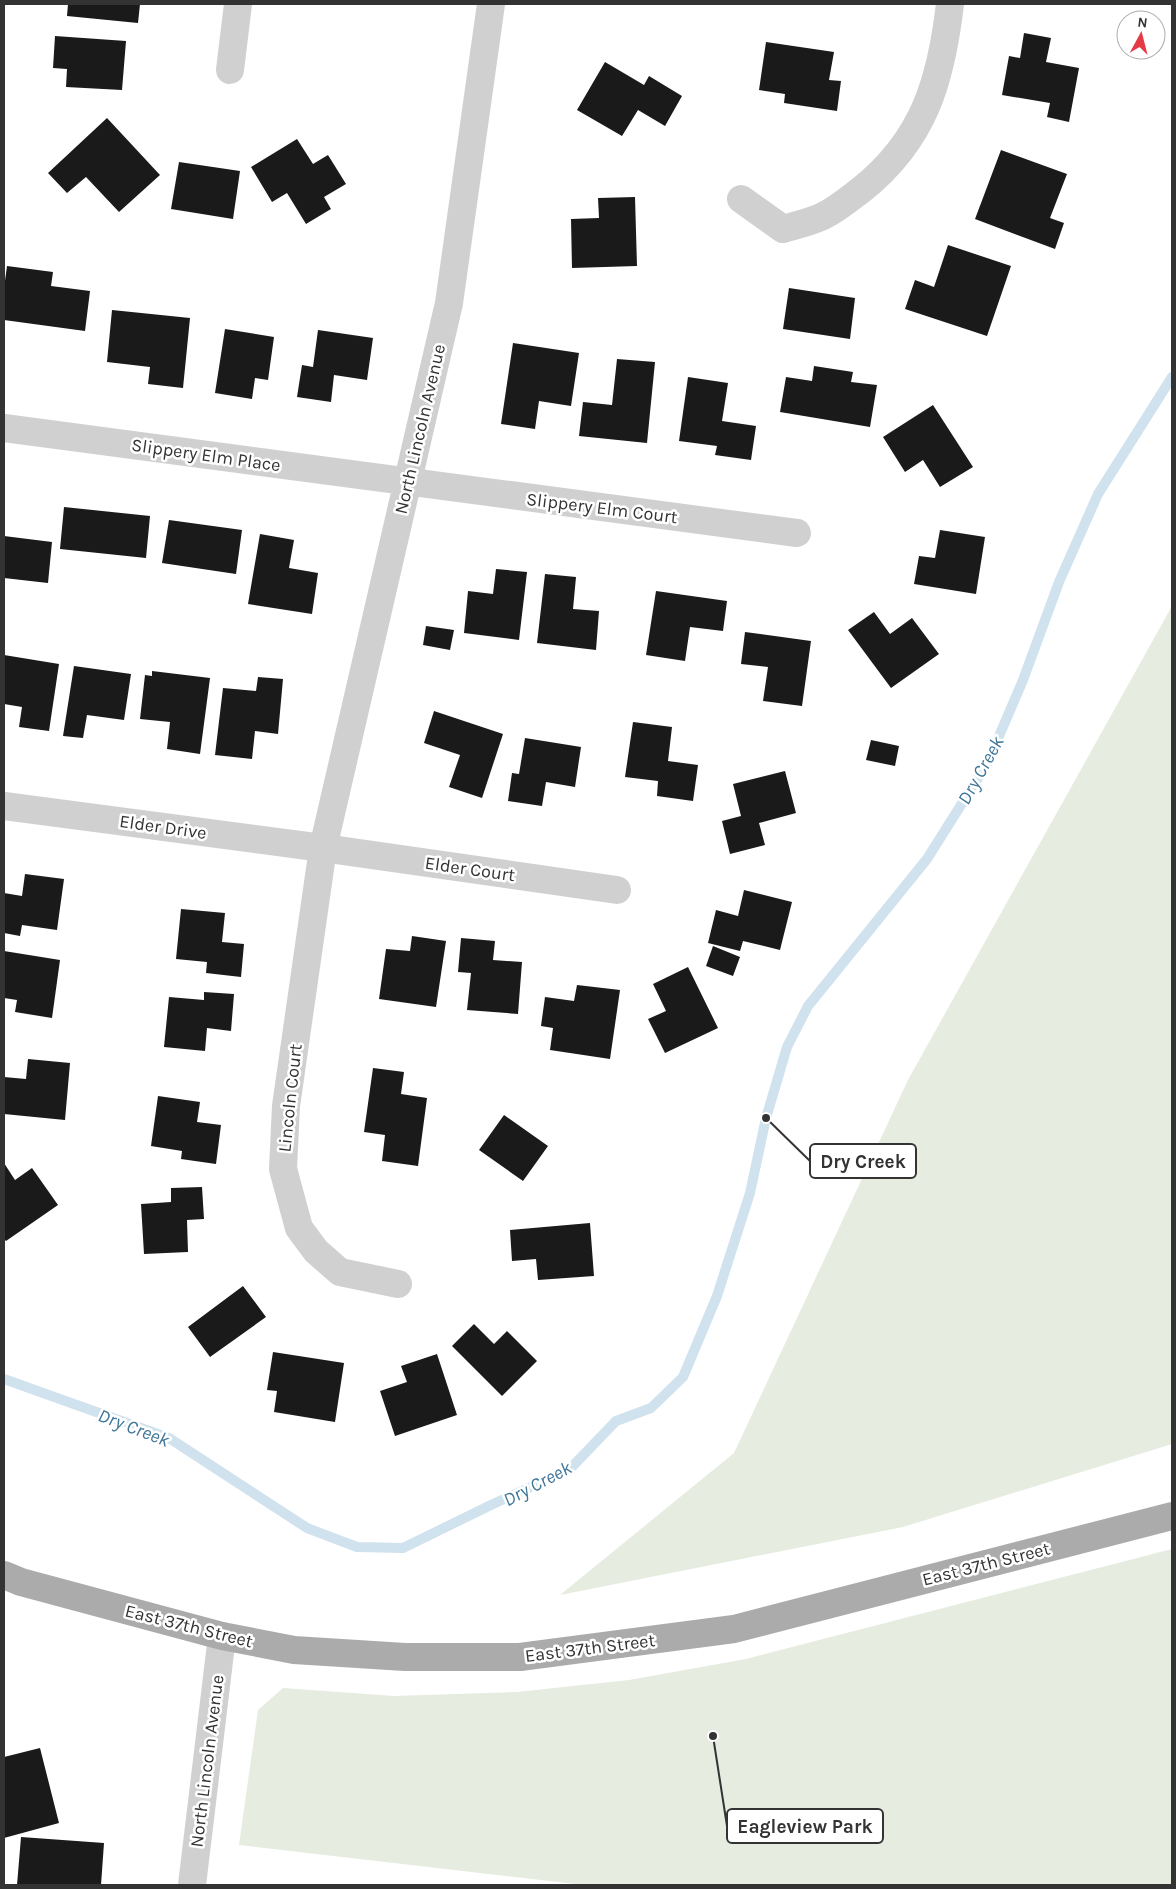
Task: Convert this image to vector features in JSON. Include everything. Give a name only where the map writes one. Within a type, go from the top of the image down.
[{"type":"main road","name":"East 37th Street","points":[[4,1575],[21,1582],[222,1636],[294,1650],[405,1657],[520,1657],[734,1629],[1172,1516]]},
{"type":"street","points":[[230,70],[238,4]]},
{"type":"street","name":"North Lincoln Avenue","points":[[323,848],[449,303],[491,4]]},
{"type":"street","points":[[741,199],[783,229],[823,216],[852,197],[881,174],[918,125],[930,98],[940,69],[950,4]]},
{"type":"street","name":"Slippery Elm Place","points":[[4,428],[408,482]]},
{"type":"street","name":"Slippery Elm Court","points":[[408,482],[797,533]]},
{"type":"street","name":"Elder Drive","points":[[4,806],[323,848]]},
{"type":"street","name":"Elder Court","points":[[323,848],[617,890]]},
{"type":"street","name":"Lincoln Court","points":[[323,848],[286,1106],[283,1169],[299,1228],[316,1251],[340,1272],[398,1284]]},
{"type":"street","name":"North Lincoln Avenue","points":[[192,1885],[222,1636]]},
{"type":"shaded area","points":[[1172,606],[1172,1444],[903,1527],[560,1595],[734,1453],[908,1080]]},
{"type":"shaded area","points":[[1172,1549],[1172,1885],[584,1885],[239,1845],[258,1710],[283,1688],[394,1696],[517,1692],[629,1680],[746,1659]]},
{"type":"building","points":[[68,4],[140,4],[138,23],[67,16]]},
{"type":"building","points":[[1024,33],[1051,38],[1046,62],[1079,68],[1069,122],[1047,117],[1050,103],[1002,95],[1009,56],[1020,58]]},
{"type":"building","points":[[55,36],[126,41],[122,90],[66,87],[67,69],[53,68]]},
{"type":"building","points":[[766,42],[834,52],[829,80],[841,81],[837,111],[784,103],[785,94],[759,90]]},
{"type":"building","points":[[605,62],[644,85],[649,76],[682,96],[665,126],[638,110],[622,136],[577,110]]},
{"type":"building","points":[[107,118],[160,175],[119,212],[86,177],[67,193],[48,173]]},
{"type":"building","points":[[297,139],[313,164],[328,155],[346,184],[324,197],[331,209],[306,224],[287,193],[272,202],[251,167]]},
{"type":"building","points":[[1001,150],[1067,174],[1050,218],[1064,223],[1055,249],[975,219]]},
{"type":"building","points":[[179,162],[240,171],[233,219],[171,209]]},
{"type":"building","points":[[635,197],[637,266],[572,268],[571,219],[599,218],[598,198]]},
{"type":"building","points":[[948,245],[1011,266],[987,336],[905,309],[915,280],[934,287]]},
{"type":"building","points":[[7,266],[53,272],[51,286],[90,291],[85,331],[4,320],[4,288]]},
{"type":"building","points":[[789,288],[855,298],[850,339],[783,329]]},
{"type":"building","points":[[112,310],[190,318],[183,388],[148,384],[150,367],[107,362]]},
{"type":"building","points":[[225,329],[274,337],[268,380],[255,378],[252,399],[215,393]]},
{"type":"building","points":[[318,330],[373,338],[367,380],[334,375],[331,402],[297,397],[302,365],[313,367]]},
{"type":"building","points":[[513,343],[579,353],[571,406],[539,401],[535,429],[501,424]]},
{"type":"building","points":[[617,359],[655,362],[647,443],[579,436],[583,402],[612,405]]},
{"type":"building","points":[[814,366],[853,372],[851,382],[877,385],[870,427],[780,412],[786,377],[812,381]]},
{"type":"building","points":[[688,377],[728,383],[722,421],[756,426],[751,460],[715,455],[717,446],[679,441]]},
{"type":"building","points":[[933,405],[973,467],[940,487],[923,460],[905,472],[883,437]]},
{"type":"building","points":[[64,507],[150,516],[146,558],[60,549]]},
{"type":"building","points":[[169,520],[242,530],[236,574],[162,563]]},
{"type":"building","points":[[940,530],[985,537],[976,594],[914,584],[919,556],[935,558]]},
{"type":"building","points":[[260,534],[294,540],[289,568],[318,573],[312,614],[248,604]]},
{"type":"building","points":[[4,536],[52,542],[48,583],[4,578]]},
{"type":"building","points":[[496,569],[527,572],[519,640],[464,633],[468,591],[493,594]]},
{"type":"building","points":[[545,574],[576,577],[573,609],[599,611],[596,650],[537,643]]},
{"type":"building","points":[[656,591],[727,601],[723,631],[690,627],[685,661],[646,655]]},
{"type":"building","points":[[874,612],[890,634],[912,618],[939,654],[891,688],[848,630]]},
{"type":"building","points":[[426,626],[454,630],[450,650],[423,645]]},
{"type":"building","points":[[745,632],[811,641],[802,706],[763,701],[768,667],[741,664]]},
{"type":"building","points":[[4,655],[59,664],[49,731],[19,727],[22,707],[4,704]]},
{"type":"building","points":[[74,666],[131,674],[124,720],[87,715],[83,738],[63,736]]},
{"type":"building","points":[[152,671],[210,678],[200,754],[167,749],[170,722],[140,719],[145,675],[152,676]]},
{"type":"building","points":[[258,677],[283,679],[278,734],[255,731],[252,759],[215,755],[223,688],[256,691]]},
{"type":"building","points":[[434,711],[503,734],[482,798],[449,787],[460,755],[424,743]]},
{"type":"building","points":[[633,722],[672,727],[668,761],[698,765],[693,801],[657,796],[658,781],[625,777]]},
{"type":"building","points":[[525,738],[581,747],[575,787],[546,782],[542,806],[508,801],[512,773],[519,774]]},
{"type":"building","points":[[871,740],[899,746],[895,766],[866,760]]},
{"type":"building","points":[[785,771],[796,813],[759,823],[765,845],[730,854],[722,821],[741,816],[733,784]]},
{"type":"building","points":[[25,874],[64,879],[57,930],[22,925],[20,936],[4,933],[4,893],[22,896]]},
{"type":"building","points":[[744,890],[792,902],[780,950],[743,941],[740,951],[708,943],[716,910],[738,916]]},
{"type":"building","points":[[181,909],[225,913],[222,942],[244,944],[241,977],[206,973],[207,962],[176,959]]},
{"type":"building","points":[[412,936],[446,941],[436,1007],[379,999],[386,949],[410,951]]},
{"type":"building","points":[[461,938],[495,941],[493,960],[522,962],[518,1014],[467,1010],[471,973],[458,972]]},
{"type":"building","points":[[713,946],[740,957],[733,976],[706,966]]},
{"type":"building","points":[[4,951],[60,960],[52,1018],[15,1012],[17,1000],[4,998]]},
{"type":"building","points":[[688,967],[718,1028],[665,1053],[648,1019],[666,1011],[653,984]]},
{"type":"building","points":[[577,985],[620,990],[610,1059],[550,1050],[553,1028],[541,1026],[545,997],[574,1001]]},
{"type":"building","points":[[204,992],[234,994],[231,1031],[207,1028],[205,1051],[164,1047],[169,997],[204,1000]]},
{"type":"building","points":[[28,1059],[70,1063],[65,1120],[4,1114],[4,1077],[26,1079]]},
{"type":"building","points":[[373,1068],[404,1072],[401,1094],[427,1098],[418,1166],[382,1161],[385,1135],[364,1132]]},
{"type":"building","points":[[158,1096],[200,1102],[197,1122],[221,1125],[216,1164],[181,1159],[182,1151],[151,1146]]},
{"type":"building","points":[[504,1115],[548,1146],[523,1181],[479,1150]]},
{"type":"building","points":[[4,1163],[15,1180],[32,1168],[58,1205],[6,1241],[4,1239]]},
{"type":"building","points":[[202,1187],[204,1219],[187,1220],[188,1252],[144,1254],[141,1204],[171,1202],[171,1188]]},
{"type":"building","points":[[590,1223],[594,1276],[538,1280],[536,1259],[512,1261],[510,1230]]},
{"type":"building","points":[[243,1286],[266,1317],[210,1357],[188,1327]]},
{"type":"building","points":[[474,1324],[494,1344],[507,1331],[537,1361],[502,1396],[452,1346]]},
{"type":"building","points":[[273,1352],[344,1363],[335,1422],[274,1412],[277,1391],[267,1390]]},
{"type":"building","points":[[437,1354],[457,1415],[395,1436],[380,1391],[407,1382],[401,1366]]},
{"type":"building","points":[[40,1748],[59,1823],[4,1838],[4,1757]]},
{"type":"building","points":[[21,1837],[104,1843],[101,1885],[17,1885]]},
{"type":"waterway","name":"Dry Creek","points":[[4,1379],[169,1438],[307,1528],[357,1547],[403,1548],[493,1504],[569,1470],[616,1421],[651,1408],[683,1377],[717,1296],[750,1193],[766,1118],[787,1047],[808,1006],[927,859],[988,762],[1023,680],[1059,582],[1098,494],[1172,377]]},
{"type":"place","name":"Dry Creek","points":[[766,1118]]},
{"type":"place","name":"Eagleview Park","points":[[713,1736]]}]
